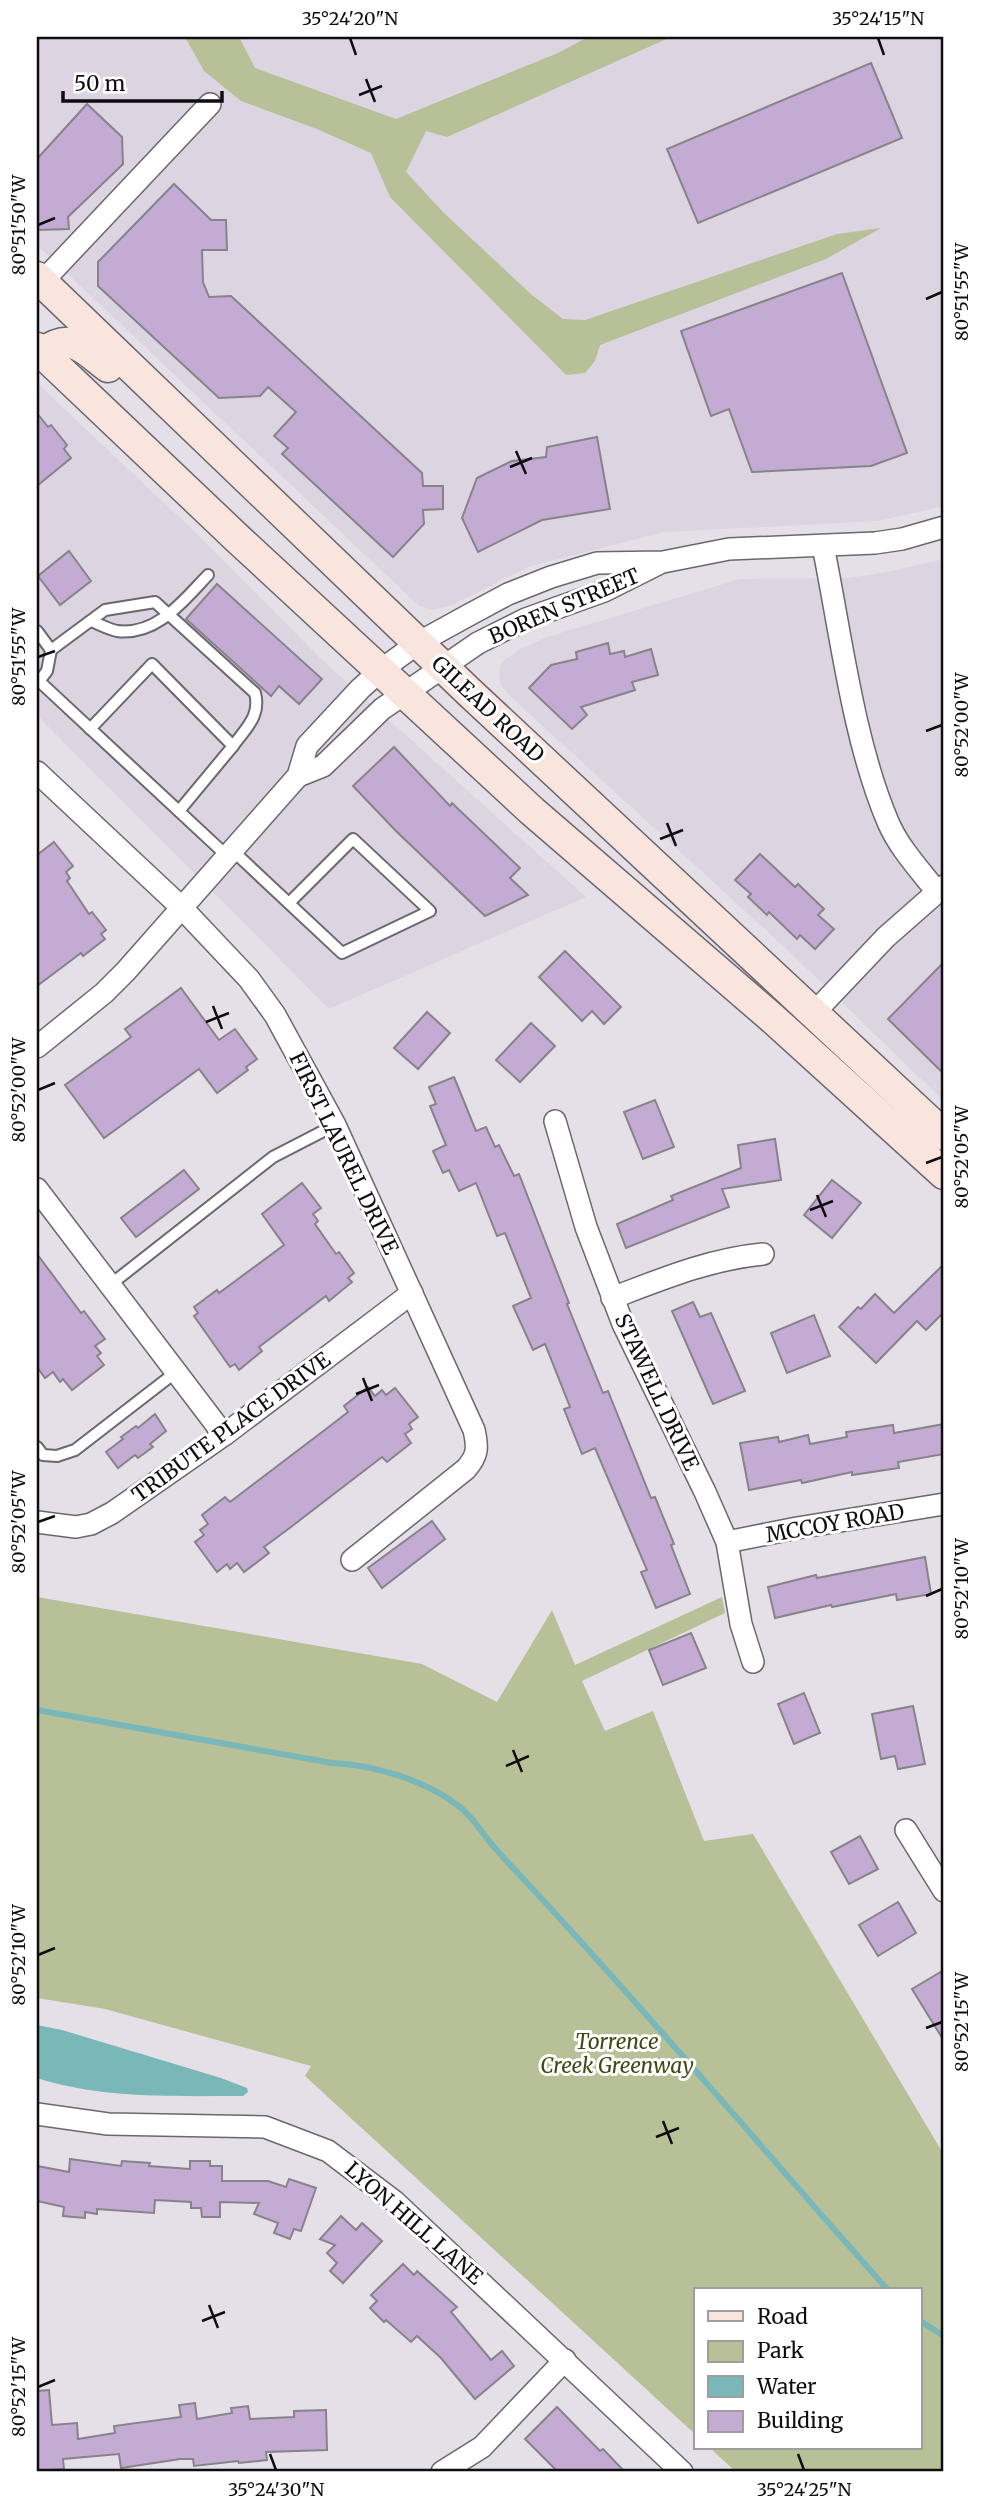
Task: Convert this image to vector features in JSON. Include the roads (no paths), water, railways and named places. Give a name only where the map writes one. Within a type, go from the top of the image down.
[{"type":"main road","name":"GILEAD ROAD","points":[[39,280],[441,666],[944,1135]]},
{"type":"main road","points":[[212,445],[82,346],[72,341],[63,341],[38,353],[532,811],[771,1017],[944,1174]]},
{"type":"street","points":[[39,280],[211,104]]},
{"type":"street","name":"BOREN STREET","points":[[298,776],[307,747],[381,670],[418,643],[508,594],[551,577],[597,563],[663,562],[729,549],[902,540],[944,527]]},
{"type":"street","points":[[813,1014],[886,937],[941,889],[906,853],[889,824],[869,768],[824,546]]},
{"type":"street","name":"BOREN STREET","points":[[37,1047],[104,993],[298,776],[323,765],[376,715],[405,692],[478,643],[526,619],[604,592],[663,562]]},
{"type":"street","name":"FIRST LAUREL DRIVE","points":[[40,782],[181,907],[249,979],[269,1006],[335,1125],[474,1430],[478,1445],[477,1456],[466,1469],[352,1560]]},
{"type":"street","name":"STAWELL DRIVE","points":[[555,1121],[586,1227],[612,1298],[727,1542],[741,1624],[753,1662]]},
{"type":"street","points":[[37,1189],[223,1435]]},
{"type":"street","points":[[612,1298],[694,1267],[732,1257],[763,1254]]},
{"type":"street","name":"TRIBUTE PLACE DRIVE","points":[[37,1522],[76,1527],[91,1524],[112,1513],[223,1435],[412,1293]]},
{"type":"street","name":"MCCOY ROAD","points":[[727,1542],[944,1504]]},
{"type":"street","points":[[906,1830],[944,1891]]},
{"type":"street","name":"LYON HILL LANE","points":[[37,2114],[108,2124],[265,2127],[328,2151],[394,2201],[682,2472]]},
{"type":"street","points":[[442,2472],[482,2447],[565,2360]]},
{"type":"lane","points":[[91,621],[116,631],[134,631],[147,627],[170,615],[208,575]]},
{"type":"lane","points":[[179,811],[253,718],[258,705],[255,693],[155,602],[105,610],[51,650],[47,671],[38,682],[179,811],[289,902],[342,953],[430,911],[353,839],[289,902]]},
{"type":"lane","points":[[37,631],[51,650]]},
{"type":"lane","points":[[90,729],[152,664],[233,746]]},
{"type":"lane","points":[[110,1286],[273,1157],[335,1125]]},
{"type":"lane","points":[[37,1447],[43,1455],[57,1457],[75,1450],[176,1372]]},
{"type":"water","points":[[37,2025],[62,2030],[221,2078],[247,2088],[248,2092],[243,2096],[139,2095],[87,2090],[37,2078]]},
{"type":"waterway","points":[[37,1710],[380,1770],[443,1795],[472,1818],[494,1847],[886,2288]]},
{"type":"waterway","points":[[922,2322],[944,2336]]},
{"type":"park label","name":"Torrence Creek Greenway","points":[[617,2053]]}]
